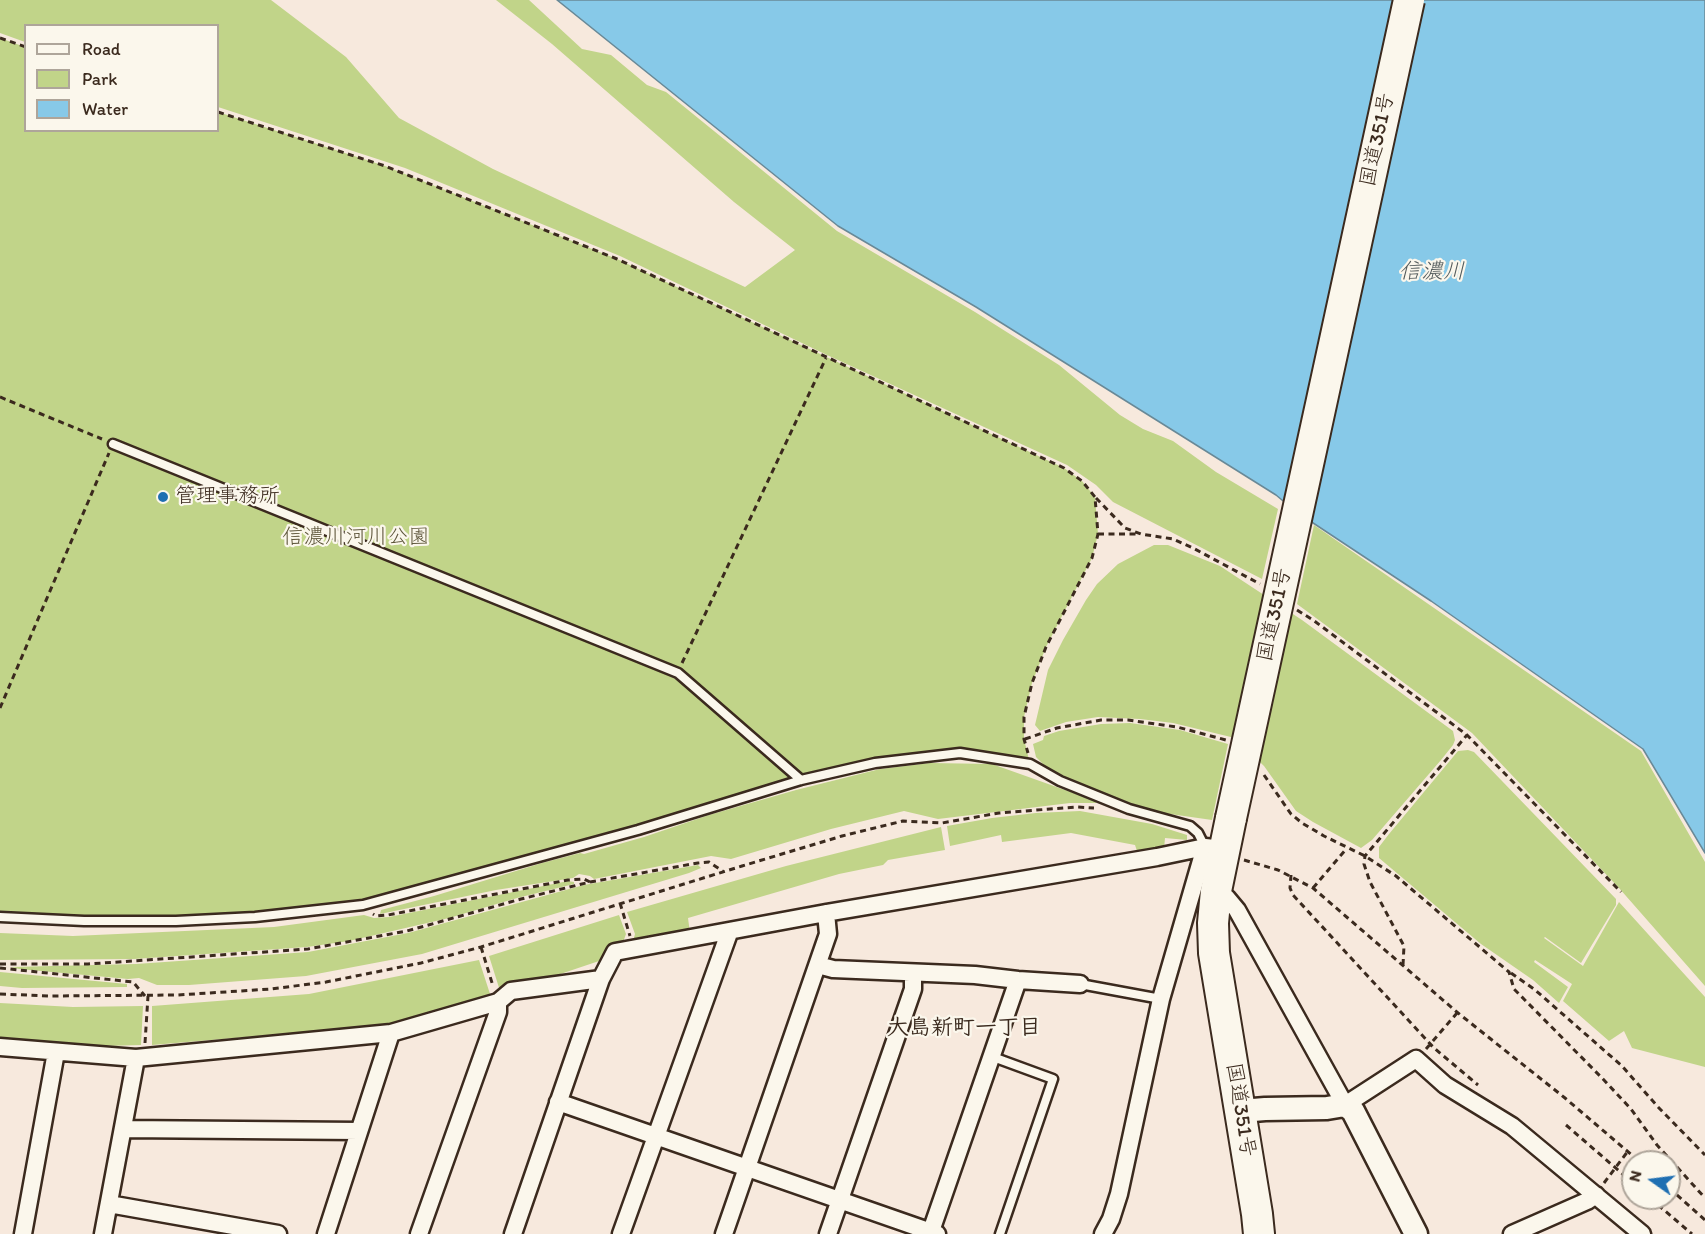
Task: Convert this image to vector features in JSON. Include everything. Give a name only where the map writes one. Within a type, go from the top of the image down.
[{"type":"highway","name":"国道351号","points":[[1259,1234],[1214,953],[1213,923],[1216,891],[1409,0]]},
{"type":"street","points":[[513,1234],[602,979],[615,952],[729,933],[826,913],[1157,857],[1224,852],[1161,999],[1119,1194],[1111,1219],[1103,1234]]},
{"type":"street","points":[[1216,891],[1227,898],[1237,910],[1345,1105],[1353,1111],[1416,1234]]},
{"type":"street","points":[[724,1234],[828,934],[826,913]]},
{"type":"street","points":[[621,1234],[729,933]]},
{"type":"street","points":[[818,965],[833,969],[975,975],[1080,984]]},
{"type":"street","points":[[828,1234],[913,988],[914,973]]},
{"type":"street","points":[[0,1047],[140,1057],[390,1033],[498,1002],[511,991],[602,979]]},
{"type":"street","points":[[558,1102],[933,1233],[1018,980]]},
{"type":"street","points":[[419,1234],[498,1012],[498,1002]]},
{"type":"street","points":[[326,1234],[390,1033]]},
{"type":"street","points":[[23,1234],[56,1052]]},
{"type":"street","points":[[103,1234],[123,1129],[140,1057]]},
{"type":"street","points":[[1241,1111],[1327,1108],[1345,1105],[1416,1059],[1445,1085],[1512,1126],[1597,1192],[1642,1234]]},
{"type":"street","points":[[123,1129],[359,1131]]},
{"type":"street","points":[[1512,1234],[1540,1229],[1597,1192]]},
{"type":"street","points":[[109,1204],[278,1234]]},
{"type":"lane","points":[[113,444],[678,673],[801,780]]},
{"type":"lane","points":[[0,918],[176,921],[255,917],[363,905],[638,830],[801,780],[875,763],[960,753],[1030,764],[1060,781],[1129,809],[1190,826],[1224,852]]},
{"type":"lane","points":[[1080,984],[1161,999]]},
{"type":"lane","points":[[993,1057],[1053,1079],[1000,1234]]},
{"type":"path","points":[[0,38],[24,46]]},
{"type":"path","points":[[219,112],[385,166],[606,254],[1064,468],[1082,481],[1125,528],[1141,534]]},
{"type":"path","points":[[678,673],[826,358]]},
{"type":"path","points":[[0,397],[113,444],[0,708]]},
{"type":"path","points":[[1030,764],[1024,739],[1024,717],[1032,683],[1046,647],[1092,558],[1098,534],[1095,497]]},
{"type":"path","points":[[1098,534],[1141,534],[1173,539],[1267,589]]},
{"type":"path","points":[[1293,607],[1467,735],[1621,892]]},
{"type":"path","points":[[1024,739],[1079,723],[1128,720],[1188,729],[1225,740],[1233,746]]},
{"type":"path","points":[[1403,965],[1404,946],[1370,882],[1364,864],[1365,856],[1467,735]]},
{"type":"path","points":[[1258,766],[1291,814],[1324,836],[1365,856],[1396,876],[1509,972],[1534,989],[1622,1066],[1705,1155]]},
{"type":"path","points":[[0,993],[49,996],[147,996],[271,989],[326,982],[421,963],[481,947],[842,836],[903,821],[942,823],[999,813],[1076,807],[1129,809]]},
{"type":"path","points":[[1313,888],[1347,848]]},
{"type":"path","points":[[1224,852],[1291,875],[1313,888],[1458,1013],[1627,1150]]},
{"type":"path","points":[[0,966],[88,964],[308,949],[407,931],[590,882],[709,862],[724,872]]},
{"type":"path","points":[[1291,875],[1290,888],[1293,895],[1430,1044],[1486,1092]]},
{"type":"path","points":[[363,905],[376,916],[388,915],[568,880],[584,879],[590,882]]},
{"type":"path","points":[[620,903],[630,933],[627,950]]},
{"type":"path","points":[[481,947],[498,1002]]},
{"type":"path","points":[[0,966],[133,982],[147,996]]},
{"type":"path","points":[[1509,972],[1514,989],[1624,1101],[1657,1145],[1705,1198]]},
{"type":"path","points":[[140,1057],[147,996]]},
{"type":"path","points":[[1423,1052],[1458,1013]]},
{"type":"path","points":[[1566,1125],[1621,1172]]},
{"type":"path","points":[[1597,1192],[1621,1161]]},
{"type":"path","points":[[1681,1199],[1705,1220]]},
{"type":"path","points":[[1664,1210],[1692,1234]]},
{"type":"green space","points":[[0,0],[271,0],[346,57],[399,118],[493,169],[745,287],[795,250],[734,202],[552,44],[496,0],[529,0],[582,49],[611,55],[647,85],[666,92],[837,231],[975,312],[1059,365],[1120,415],[1143,429],[1173,441],[1216,472],[1278,509],[1262,579],[1113,502],[1096,485],[1067,465],[827,355],[620,256],[405,168],[219,107],[219,24],[24,24],[24,42],[0,33]]},
{"type":"green space","name":"信濃川河川公園","points":[[0,38],[24,47],[24,132],[219,132],[219,112],[385,166],[617,259],[1064,468],[1082,481],[1095,497],[1098,534],[1092,558],[1046,647],[1032,683],[1024,717],[1024,739],[1030,764],[960,753],[875,763],[363,905],[255,917],[0,917]]},
{"type":"green space","points":[[1314,525],[1641,751],[1705,862],[1705,986],[1619,888],[1472,733],[1297,604]]},
{"type":"green space","points":[[1154,545],[1168,545],[1220,566],[1302,620],[1453,731],[1455,740],[1453,745],[1372,840],[1361,848],[1296,811],[1264,766],[1235,738],[1173,723],[1140,719],[1098,717],[1066,722],[1040,731],[1035,725],[1048,670],[1086,600],[1097,584],[1118,564]]},
{"type":"green space","points":[[1130,723],[1180,730],[1228,744],[1212,820],[1163,813],[1130,803],[1054,773],[1036,757],[1033,744],[1043,740],[1044,736],[1059,731],[1101,724]]},
{"type":"green space","points":[[1458,751],[1474,752],[1616,899],[1616,905],[1581,963],[1544,938],[1583,966],[1619,902],[1705,997],[1705,1067],[1632,1048],[1624,1031],[1609,1041],[1563,1001],[1572,984],[1535,960],[1534,962],[1568,987],[1559,1003],[1533,980],[1481,944],[1379,858],[1379,847],[1389,834]]},
{"type":"green space","points":[[930,763],[992,764],[1096,801],[1096,803],[1070,803],[938,819],[904,811],[831,829],[731,859],[711,856],[594,879],[579,874],[573,878],[496,890],[380,914],[381,910],[542,863],[644,837],[709,815],[796,790],[880,769]]},
{"type":"green space","points":[[1080,811],[1152,824],[1187,835],[1187,840],[1165,838],[1164,849],[1137,851],[1135,845],[1071,833],[1002,842],[1001,835],[950,846],[947,826],[1036,813]]},
{"type":"green space","points":[[941,827],[945,850],[888,860],[883,865],[839,874],[688,918],[690,933],[632,945],[635,934],[627,912],[786,866]]},
{"type":"green space","points":[[698,865],[701,868],[689,873],[422,954],[306,976],[189,985],[157,985],[139,978],[128,979],[11,967],[136,964],[308,952],[408,933],[584,885]]},
{"type":"green space","points":[[568,881],[574,884],[449,918],[349,941],[307,947],[134,959],[0,960],[0,933],[73,936],[274,927],[364,915],[374,918],[389,917]]},
{"type":"green space","points":[[619,915],[626,934],[622,945],[610,949],[602,960],[501,994],[489,956]]},
{"type":"green space","points":[[479,960],[491,997],[389,1025],[152,1045],[152,1006],[309,994]]},
{"type":"green space","points":[[0,972],[127,984],[127,987],[22,988],[0,986]]},
{"type":"green space","points":[[0,1003],[73,1007],[143,1006],[141,1045],[105,1046],[0,1040]]},
{"type":"water","name":"信濃川","points":[[557,0],[1705,0],[1705,853],[1643,749],[1431,601],[1295,511],[1276,495],[976,307],[838,226]]},
{"type":"place","name":"管理事務所","points":[[163,497]]},
{"type":"district","name":"大島新町一丁目","points":[[964,1028]]}]
